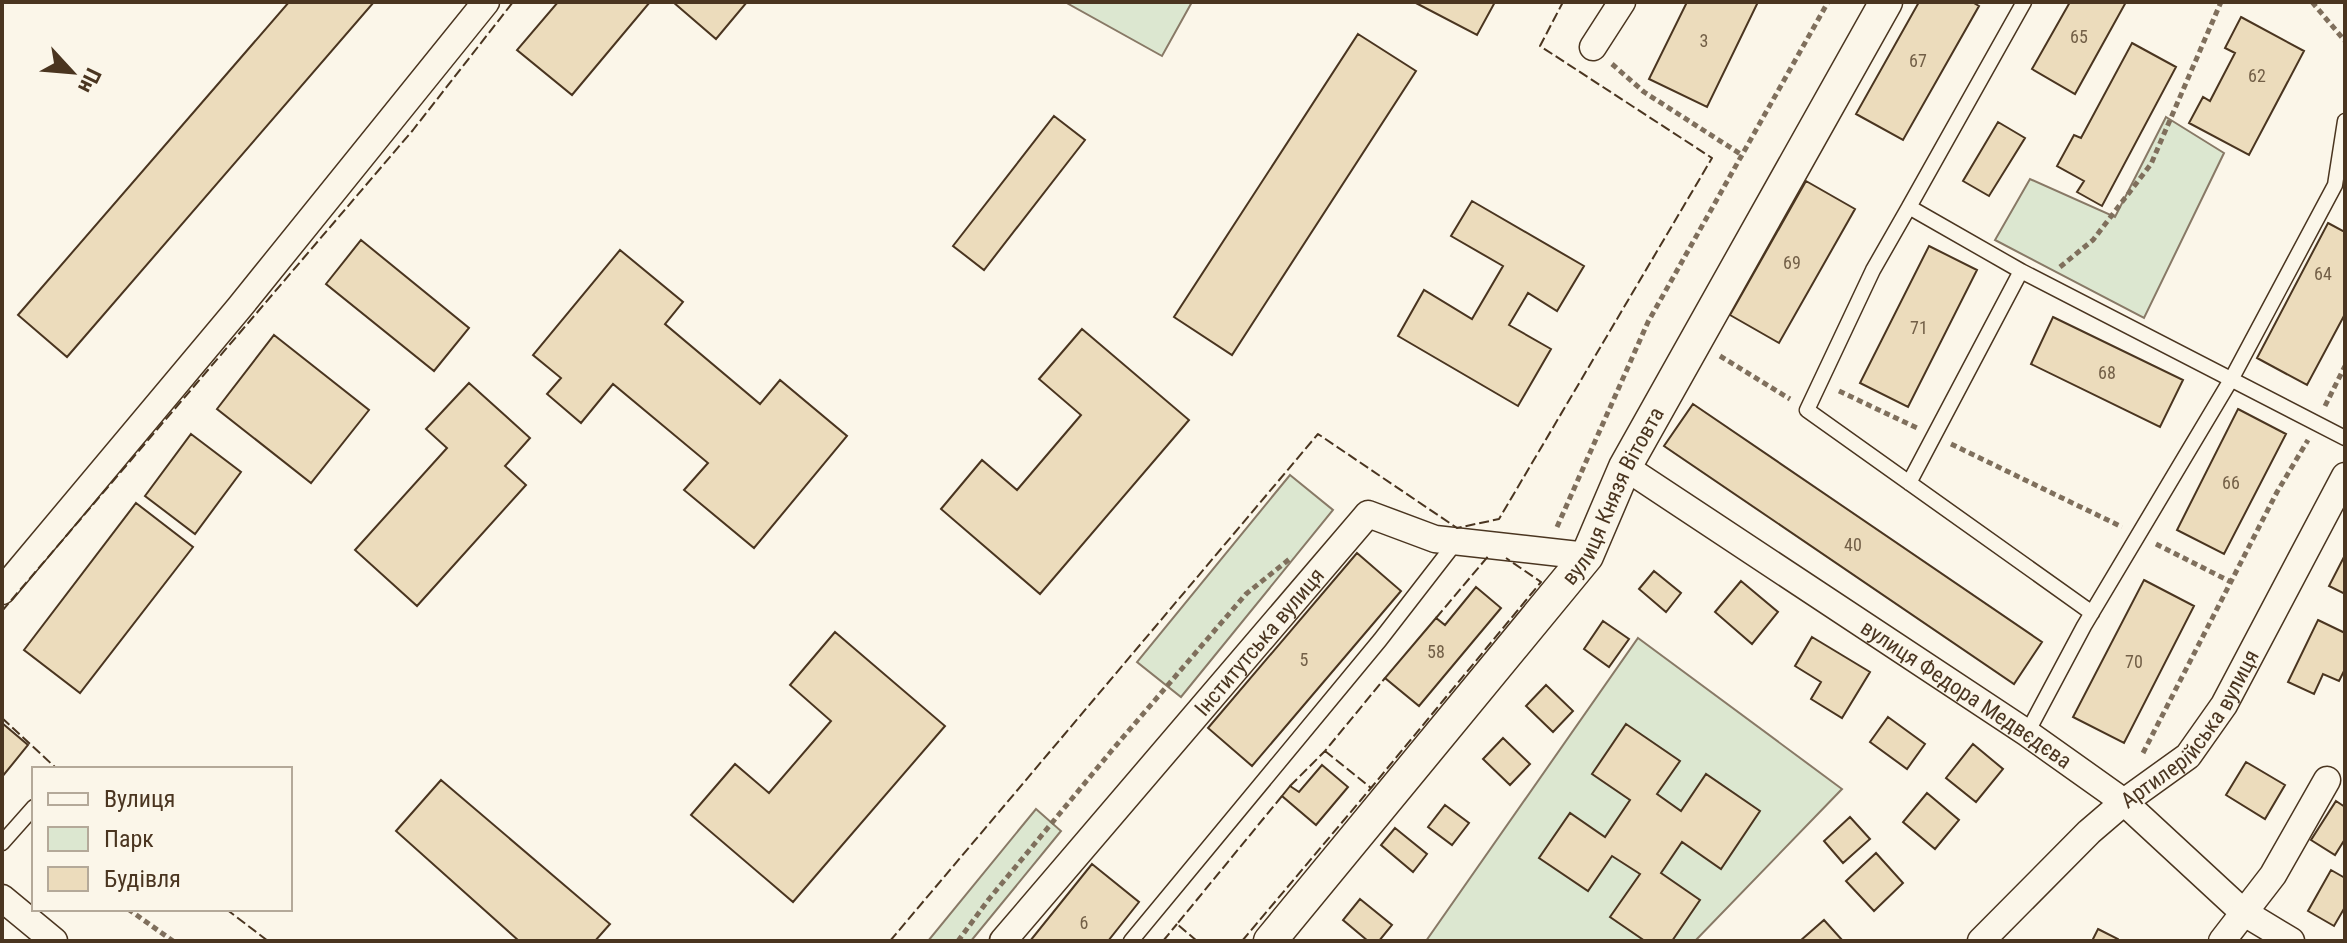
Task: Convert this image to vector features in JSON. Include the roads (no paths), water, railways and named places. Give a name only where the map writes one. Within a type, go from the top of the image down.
[{"type":"street","points":[[2,591],[239,308],[486,2]]},
{"type":"street","points":[[1593,47],[1622,2]]},
{"type":"street","name":"вулиця Князя Вітовта","points":[[1270,941],[1587,556],[1625,467],[1886,2]]},
{"type":"street","name":"вулиця Федора Медвєдєва","points":[[1625,467],[2027,733],[2124,802],[2243,912],[2291,941]]},
{"type":"street","name":"Артилерійська вулиця","points":[[1981,941],[2089,832],[2124,802],[2188,756],[2224,705],[2345,476]]},
{"type":"street","name":"Інститутська вулиця","points":[[1003,941],[1368,514],[1435,539],[1587,556]]},
{"type":"street","points":[[2222,941],[2273,875],[2327,780]]},
{"type":"street","points":[[2,898],[54,941]]},
{"type":"lane","points":[[2024,2],[1873,270],[1807,410],[2092,613]]},
{"type":"lane","points":[[2027,733],[2092,613],[2232,378],[2340,187],[2345,121]]},
{"type":"lane","points":[[1909,207],[2021,271],[2345,438]]},
{"type":"lane","points":[[1909,483],[2021,271]]},
{"type":"lane","points":[[1131,941],[1380,640],[1456,542]]},
{"type":"lane","points":[[2,843],[32,809]]}]
